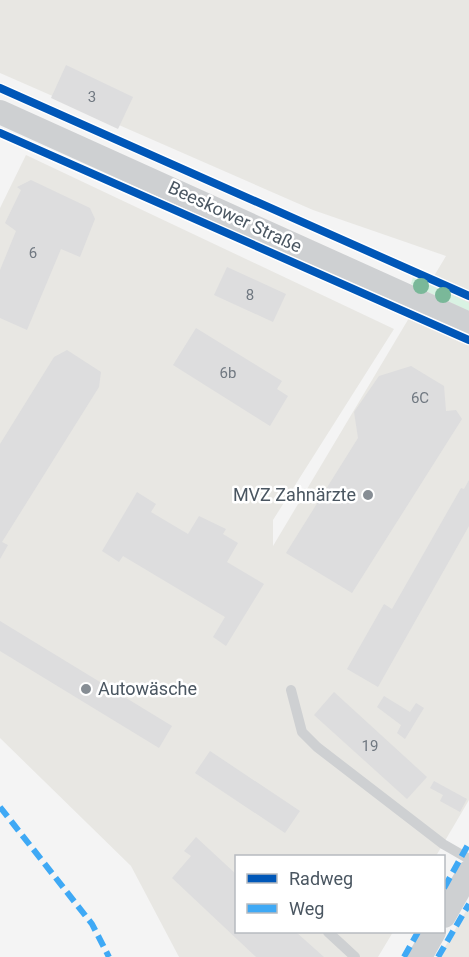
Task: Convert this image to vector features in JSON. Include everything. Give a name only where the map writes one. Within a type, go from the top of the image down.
[{"type":"street","name":"Beeskower Straße","points":[[0,112],[469,324]]},
{"type":"street","points":[[445,914],[469,872]]},
{"type":"street","points":[[420,957],[433,933]]},
{"type":"lane","points":[[291,690],[302,732],[317,747],[443,844],[469,859]]},
{"type":"lane","points":[[329,933],[356,957]]},
{"type":"shaded area","points":[[0,0],[469,0],[469,800],[437,855],[235,855],[235,933],[392,933],[378,957],[179,957],[131,866],[0,738],[0,208],[26,155],[394,329],[273,520],[273,546],[446,256],[313,210],[0,73]]},
{"type":"shaded area","points":[[469,906],[469,957],[439,957]]},
{"type":"green space","points":[[413,277],[469,303],[469,311],[411,284]]},
{"type":"building","points":[[66,65],[133,97],[118,129],[51,98]]},
{"type":"building","points":[[31,180],[90,208],[95,219],[80,257],[61,249],[27,330],[0,318],[0,270],[16,231],[5,223],[21,190],[17,187]]},
{"type":"building","points":[[227,267],[286,294],[273,322],[214,295]]},
{"type":"building","points":[[196,328],[282,381],[277,389],[288,396],[270,426],[173,365]]},
{"type":"building","points":[[67,350],[101,372],[99,387],[2,542],[8,545],[0,559],[0,444],[54,357]]},
{"type":"building","name":"MVZ Zahnärzte","points":[[411,366],[444,386],[446,411],[456,410],[462,419],[352,593],[286,553],[358,438],[354,412],[379,376]]},
{"type":"building","points":[[469,480],[469,526],[378,687],[347,669],[384,604],[392,609],[461,488],[464,489]]},
{"type":"building","points":[[137,492],[156,504],[151,512],[188,534],[199,516],[226,529],[223,534],[238,543],[227,562],[264,584],[226,646],[213,637],[225,617],[123,556],[119,562],[102,551]]},
{"type":"building","name":"Autowäsche","points":[[0,621],[172,726],[159,748],[0,651]]},
{"type":"building","points":[[334,692],[427,777],[407,799],[314,715]]},
{"type":"building","points":[[384,696],[410,712],[416,703],[424,708],[405,739],[397,733],[401,725],[377,707]]},
{"type":"building","points":[[210,751],[300,811],[285,833],[195,773]]},
{"type":"building","points":[[434,781],[467,799],[460,812],[440,801],[443,795],[430,788]]},
{"type":"building","points":[[196,837],[235,873],[235,933],[297,933],[324,957],[256,957],[172,878],[191,856],[184,851]]},
{"type":"marked path","points":[[0,807],[92,924],[109,957]]},
{"type":"marked path","points":[[445,886],[469,843]]},
{"type":"marked path","points":[[438,957],[469,904]]},
{"type":"marked path","points":[[404,957],[417,933]]},
{"type":"cycle path","points":[[0,88],[469,296]]},
{"type":"cycle path","points":[[0,133],[469,340]]},
{"type":"place","name":"MVZ Zahnärzte","points":[[368,495]]},
{"type":"place","name":"Autowäsche","points":[[86,689]]}]
